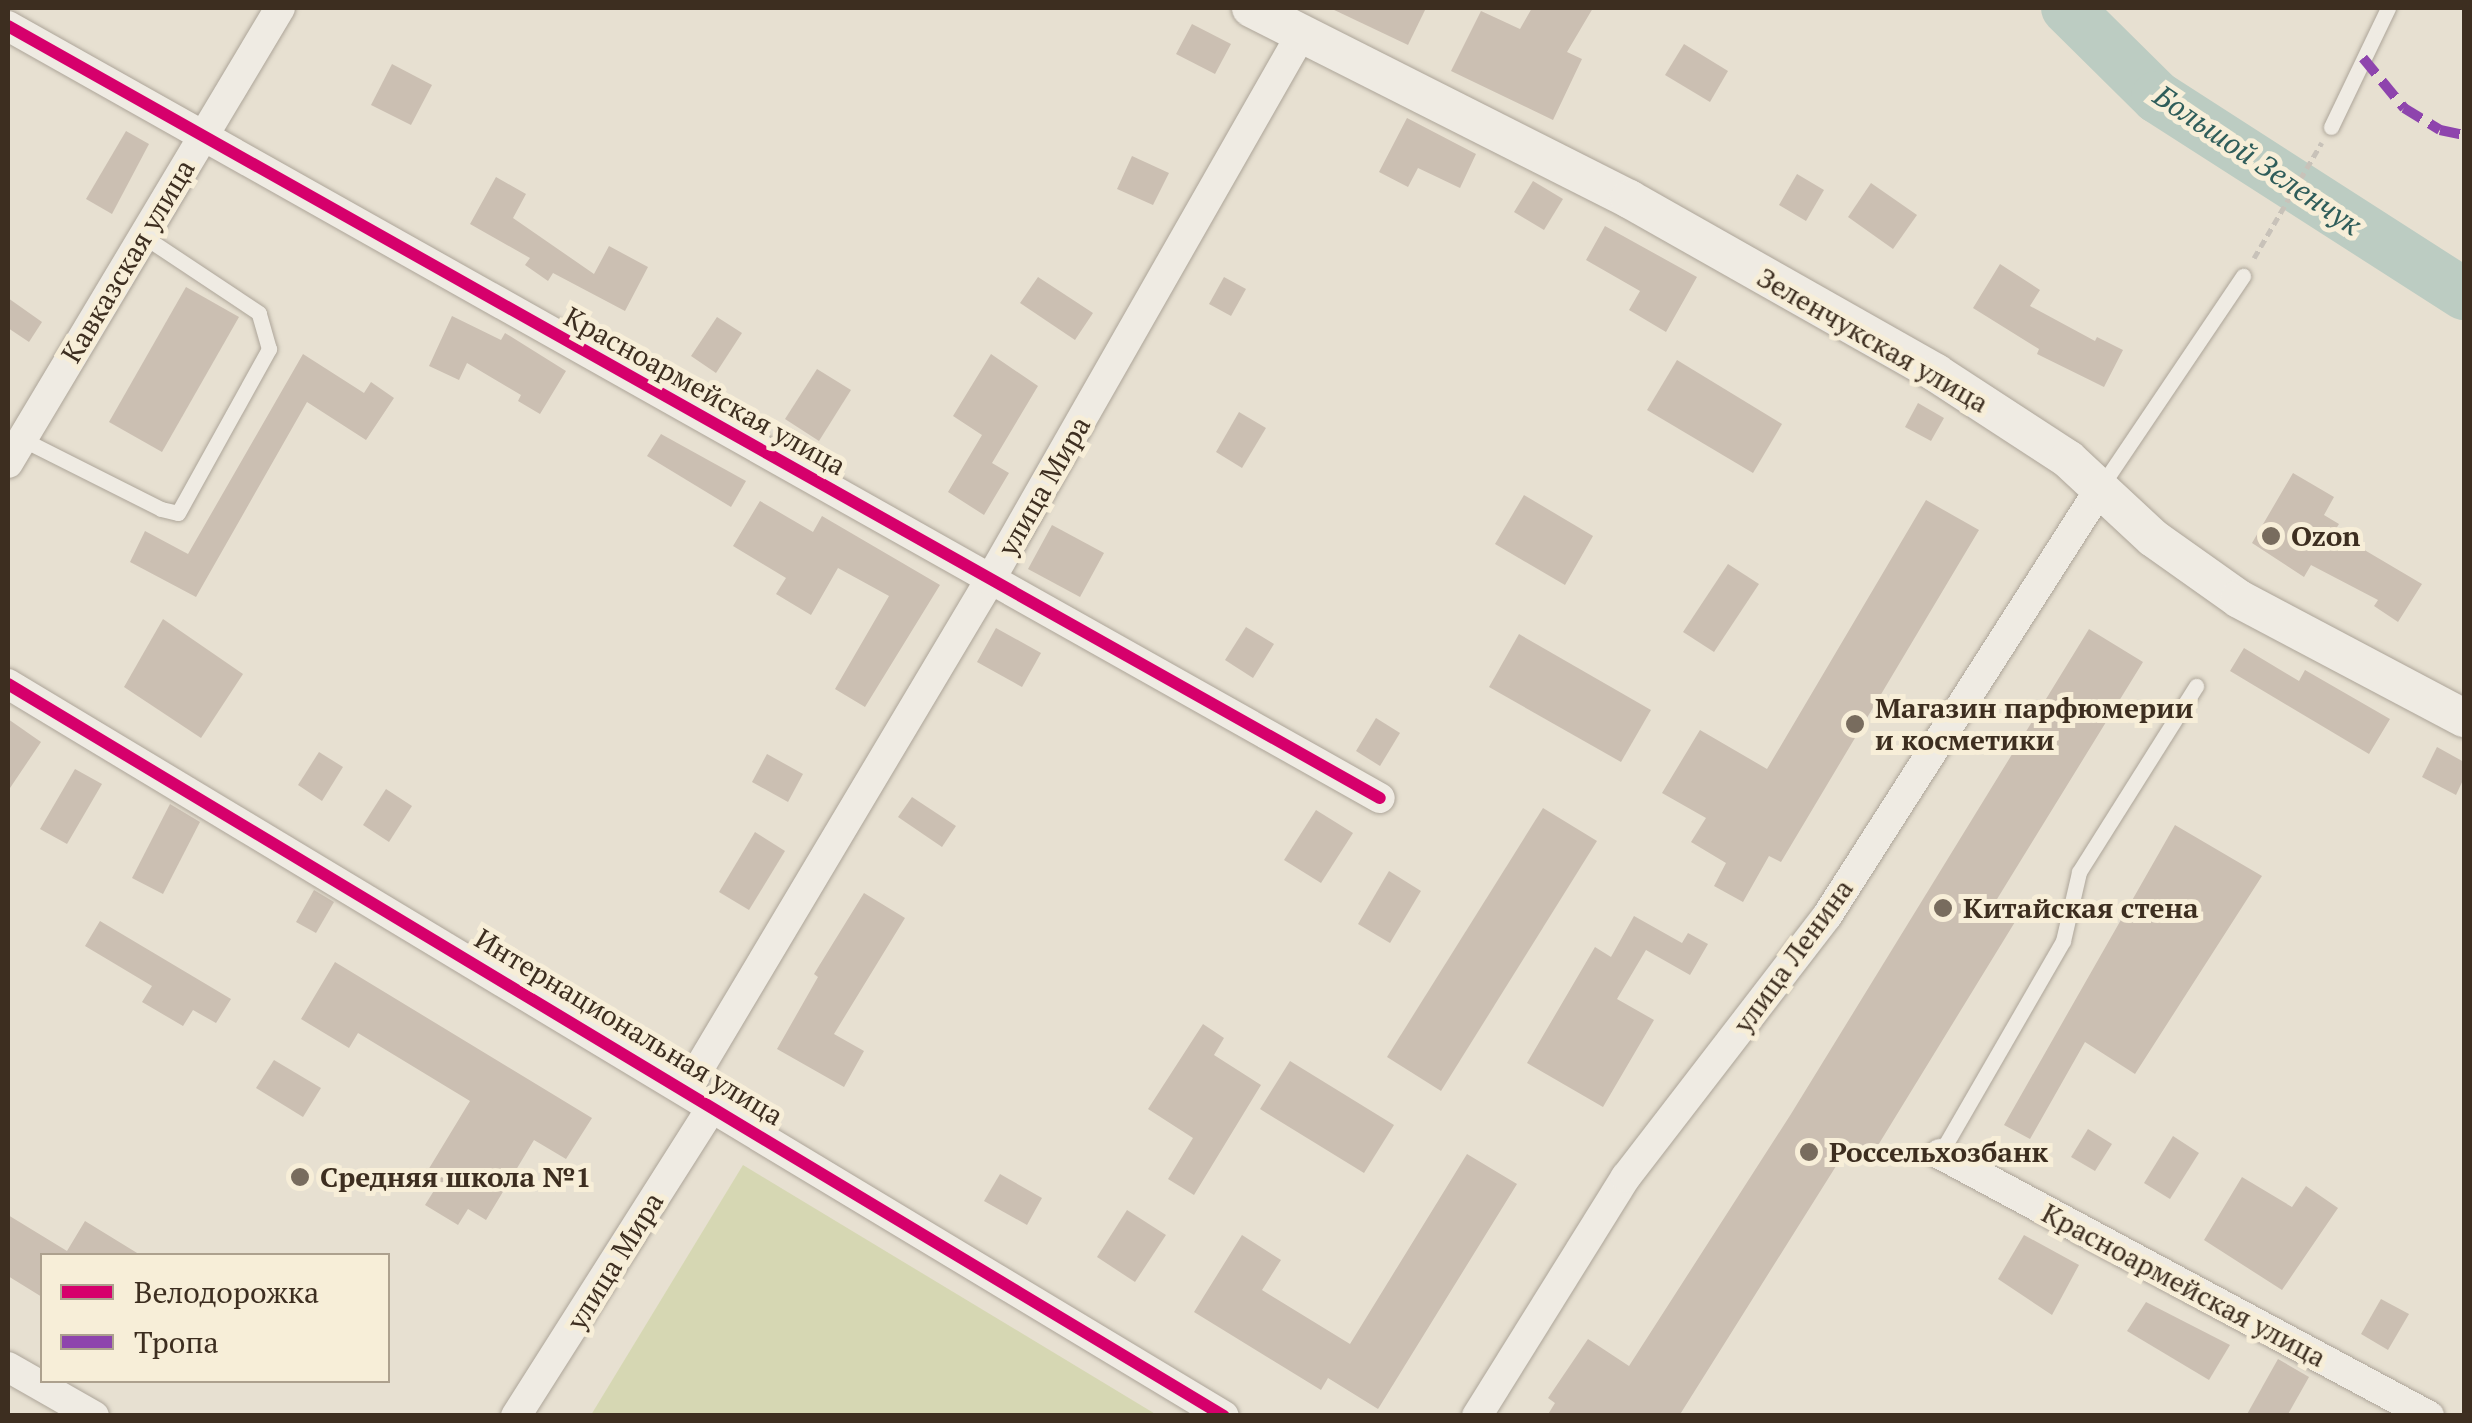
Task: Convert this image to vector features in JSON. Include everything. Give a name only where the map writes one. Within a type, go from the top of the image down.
[{"type":"street","name":"Кавказская улица","points":[[15,451],[280,8]]},
{"type":"street","name":"Зеленчукская улица","points":[[1251,8],[1630,199],[1902,354],[2068,459],[2153,538],[2239,599],[2464,718]]},
{"type":"street","name":"Красноармейская улица","points":[[8,26],[1380,798]]},
{"type":"street","name":"улица Мира","points":[[686,1090],[990,580],[1302,33]]},
{"type":"street","name":"улица Ленина","points":[[1477,1416],[1626,1176],[1827,916],[2100,488]]},
{"type":"street","name":"Интернациональная улица","points":[[8,684],[1224,1416]]},
{"type":"street","name":"улица Мира","points":[[516,1416],[713,1106]]},
{"type":"street","name":"Красноармейская улица","points":[[1940,1154],[2429,1416]]},
{"type":"street","points":[[8,1367],[94,1416]]},
{"type":"lane","points":[[2331,127],[2388,8]]},
{"type":"lane","points":[[15,451],[161,510],[178,513],[269,348],[259,313],[143,236]]},
{"type":"lane","points":[[2100,488],[2243,276]]},
{"type":"lane","points":[[1940,1154],[2063,941],[2079,872],[2196,686]]},
{"type":"path","points":[[2243,276],[2331,127]]},
{"type":"green space","points":[[743,1165],[1157,1415],[591,1415]]},
{"type":"building","points":[[1330,8],[1426,8],[1408,45]]},
{"type":"building","points":[[1532,8],[1593,8],[1567,52],[1582,59],[1553,120],[1451,71],[1481,11],[1520,29]]},
{"type":"building","points":[[1192,24],[1231,44],[1215,74],[1176,54]]},
{"type":"building","points":[[1684,44],[1728,71],[1710,102],[1665,75]]},
{"type":"building","points":[[392,64],[432,85],[411,125],[371,105]]},
{"type":"building","points":[[1407,118],[1476,154],[1460,188],[1418,168],[1408,187],[1379,172]]},
{"type":"building","points":[[126,131],[149,144],[112,214],[86,199]]},
{"type":"building","points":[[1132,156],[1169,173],[1153,205],[1117,189]]},
{"type":"building","points":[[1797,174],[1824,190],[1806,221],[1779,205]]},
{"type":"building","points":[[496,177],[526,194],[513,218],[594,274],[609,246],[648,267],[625,311],[553,273],[548,281],[525,265],[530,258],[470,224]]},
{"type":"building","points":[[1533,181],[1563,199],[1544,230],[1514,212]]},
{"type":"building","points":[[1871,183],[1917,215],[1893,249],[1848,217]]},
{"type":"building","points":[[1605,226],[1697,277],[1666,332],[1629,310],[1640,291],[1586,260]]},
{"type":"building","points":[[2000,264],[2040,290],[2030,306],[2095,341],[2097,337],[2123,350],[2104,387],[2037,354],[2039,349],[1973,308]]},
{"type":"building","points":[[1038,277],[1093,313],[1075,340],[1020,303]]},
{"type":"building","points":[[1224,277],[1246,289],[1231,316],[1209,304]]},
{"type":"building","points":[[186,287],[239,317],[162,452],[109,422]]},
{"type":"building","points":[[8,298],[42,322],[29,342],[8,328]]},
{"type":"building","points":[[452,316],[501,340],[505,333],[566,371],[540,414],[518,401],[521,395],[467,363],[459,380],[429,366]]},
{"type":"building","points":[[717,317],[742,333],[716,373],[691,356]]},
{"type":"building","points":[[303,354],[364,393],[371,382],[394,398],[366,440],[307,402],[196,597],[130,562],[145,531],[188,554]]},
{"type":"building","points":[[991,354],[1038,386],[992,463],[1009,473],[984,515],[948,492],[982,435],[953,416]]},
{"type":"building","points":[[1677,360],[1782,424],[1753,473],[1647,410]]},
{"type":"building","points":[[817,369],[851,390],[819,441],[785,419]]},
{"type":"building","points":[[1918,403],[1944,418],[1931,441],[1905,427]]},
{"type":"building","points":[[1239,412],[1266,428],[1242,468],[1216,452]]},
{"type":"building","points":[[661,434],[746,481],[731,507],[647,456]]},
{"type":"building","points":[[2293,473],[2334,497],[2324,515],[2339,524],[2334,532],[2422,584],[2398,622],[2374,606],[2378,600],[2311,565],[2304,577],[2252,543]]},
{"type":"building","points":[[1524,495],[1593,536],[1565,585],[1495,544]]},
{"type":"building","points":[[1926,500],[1979,530],[1781,862],[1769,856],[1743,902],[1714,886],[1726,863],[1691,842],[1706,818],[1662,793],[1700,730],[1767,769]]},
{"type":"building","points":[[760,501],[813,532],[822,516],[940,585],[865,707],[835,689],[889,596],[838,568],[811,615],[776,594],[786,578],[733,546]]},
{"type":"building","points":[[1052,525],[1104,553],[1080,597],[1028,569]]},
{"type":"building","points":[[1728,564],[1759,584],[1714,652],[1683,632]]},
{"type":"building","points":[[163,619],[243,674],[201,738],[124,687]]},
{"type":"building","points":[[1246,627],[1274,644],[1253,678],[1225,660]]},
{"type":"building","points":[[996,628],[1041,653],[1022,687],[977,662]]},
{"type":"building","points":[[2089,629],[2143,662],[1994,904],[2018,917],[1869,1160],[1848,1147],[1679,1416],[1547,1416],[1555,1403],[1548,1398],[1588,1339],[1629,1366],[1791,1114]]},
{"type":"building","points":[[1519,634],[1651,710],[1621,762],[1489,687]]},
{"type":"building","points":[[2244,648],[2299,681],[2305,670],[2390,719],[2369,754],[2230,671]]},
{"type":"building","points":[[1376,718],[1400,733],[1380,766],[1356,751]]},
{"type":"building","points":[[8,719],[41,742],[8,791]]},
{"type":"building","points":[[2437,747],[2464,762],[2464,778],[2456,795],[2422,777]]},
{"type":"building","points":[[319,752],[343,767],[322,801],[298,785]]},
{"type":"building","points":[[767,754],[803,774],[788,802],[752,782]]},
{"type":"building","points":[[75,769],[102,784],[67,844],[40,829]]},
{"type":"building","points":[[386,789],[412,806],[389,842],[363,825]]},
{"type":"building","points":[[912,797],[956,826],[942,847],[898,817]]},
{"type":"building","points":[[170,804],[200,822],[163,894],[132,878]]},
{"type":"building","points":[[1543,808],[1597,841],[1441,1091],[1387,1057]]},
{"type":"building","points":[[1316,810],[1353,833],[1321,883],[1284,860]]},
{"type":"building","points":[[2175,825],[2262,876],[2135,1074],[2085,1042],[2030,1139],[2004,1125]]},
{"type":"building","points":[[755,832],[785,851],[749,910],[719,892]]},
{"type":"building","points":[[1389,871],[1421,891],[1390,943],[1358,924]]},
{"type":"building","points":[[314,890],[334,902],[316,933],[296,922]]},
{"type":"building","points":[[864,893],[905,918],[834,1034],[864,1051],[844,1087],[777,1049],[818,977],[814,974]]},
{"type":"building","points":[[1634,916],[1682,943],[1688,933],[1708,944],[1690,975],[1646,950],[1617,999],[1654,1020],[1603,1107],[1527,1063],[1595,947],[1611,957]]},
{"type":"building","points":[[100,921],[231,999],[216,1023],[193,1010],[183,1026],[142,1002],[152,986],[85,946]]},
{"type":"building","points":[[335,962],[592,1118],[566,1159],[534,1140],[486,1220],[468,1209],[458,1225],[425,1205],[435,1189],[422,1180],[470,1101],[358,1033],[349,1048],[301,1019]]},
{"type":"building","points":[[1203,1024],[1224,1038],[1214,1055],[1261,1085],[1194,1195],[1168,1179],[1193,1138],[1148,1109]]},
{"type":"building","points":[[274,1060],[321,1088],[303,1117],[256,1088]]},
{"type":"building","points":[[1290,1061],[1394,1125],[1364,1173],[1260,1109]]},
{"type":"building","points":[[2088,1129],[2112,1144],[2095,1171],[2071,1157]]},
{"type":"building","points":[[2173,1136],[2199,1153],[2170,1199],[2144,1183]]},
{"type":"building","points":[[1467,1154],[1517,1184],[1378,1409],[1328,1378],[1321,1390],[1194,1312],[1242,1235],[1281,1260],[1262,1290],[1350,1344]]},
{"type":"building","points":[[1000,1174],[1042,1198],[1027,1225],[984,1201]]},
{"type":"building","points":[[2242,1177],[2292,1207],[2306,1186],[2338,1208],[2282,1290],[2204,1240]]},
{"type":"building","points":[[1127,1210],[1166,1235],[1135,1282],[1097,1257]]},
{"type":"building","points":[[8,1215],[67,1251],[85,1221],[137,1253],[40,1253],[40,1296],[8,1276]]},
{"type":"building","points":[[2024,1235],[2079,1265],[2052,1315],[1998,1279]]},
{"type":"building","points":[[2381,1299],[2409,1314],[2388,1350],[2361,1334]]},
{"type":"building","points":[[2146,1302],[2230,1345],[2209,1380],[2127,1331]]},
{"type":"building","points":[[2278,1359],[2309,1377],[2287,1416],[2246,1416]]},
{"type":"waterway","name":"Большой Зеленчук","points":[[2067,8],[2157,97],[2464,294]]},
{"type":"marked path","points":[[2363,58],[2404,108],[2440,130],[2464,135]]},
{"type":"cycle path","points":[[8,26],[1380,798]]},
{"type":"cycle path","points":[[8,684],[1224,1416]]},
{"type":"place","name":"Ozon","points":[[2271,536]]},
{"type":"place","name":"Магазин парфюмерии и косметики","points":[[1855,724]]},
{"type":"place","name":"Китайская стена","points":[[1943,908]]},
{"type":"place","name":"Россельхозбанк","points":[[1809,1152]]},
{"type":"place","name":"Средняя школа №1","points":[[300,1177]]}]
